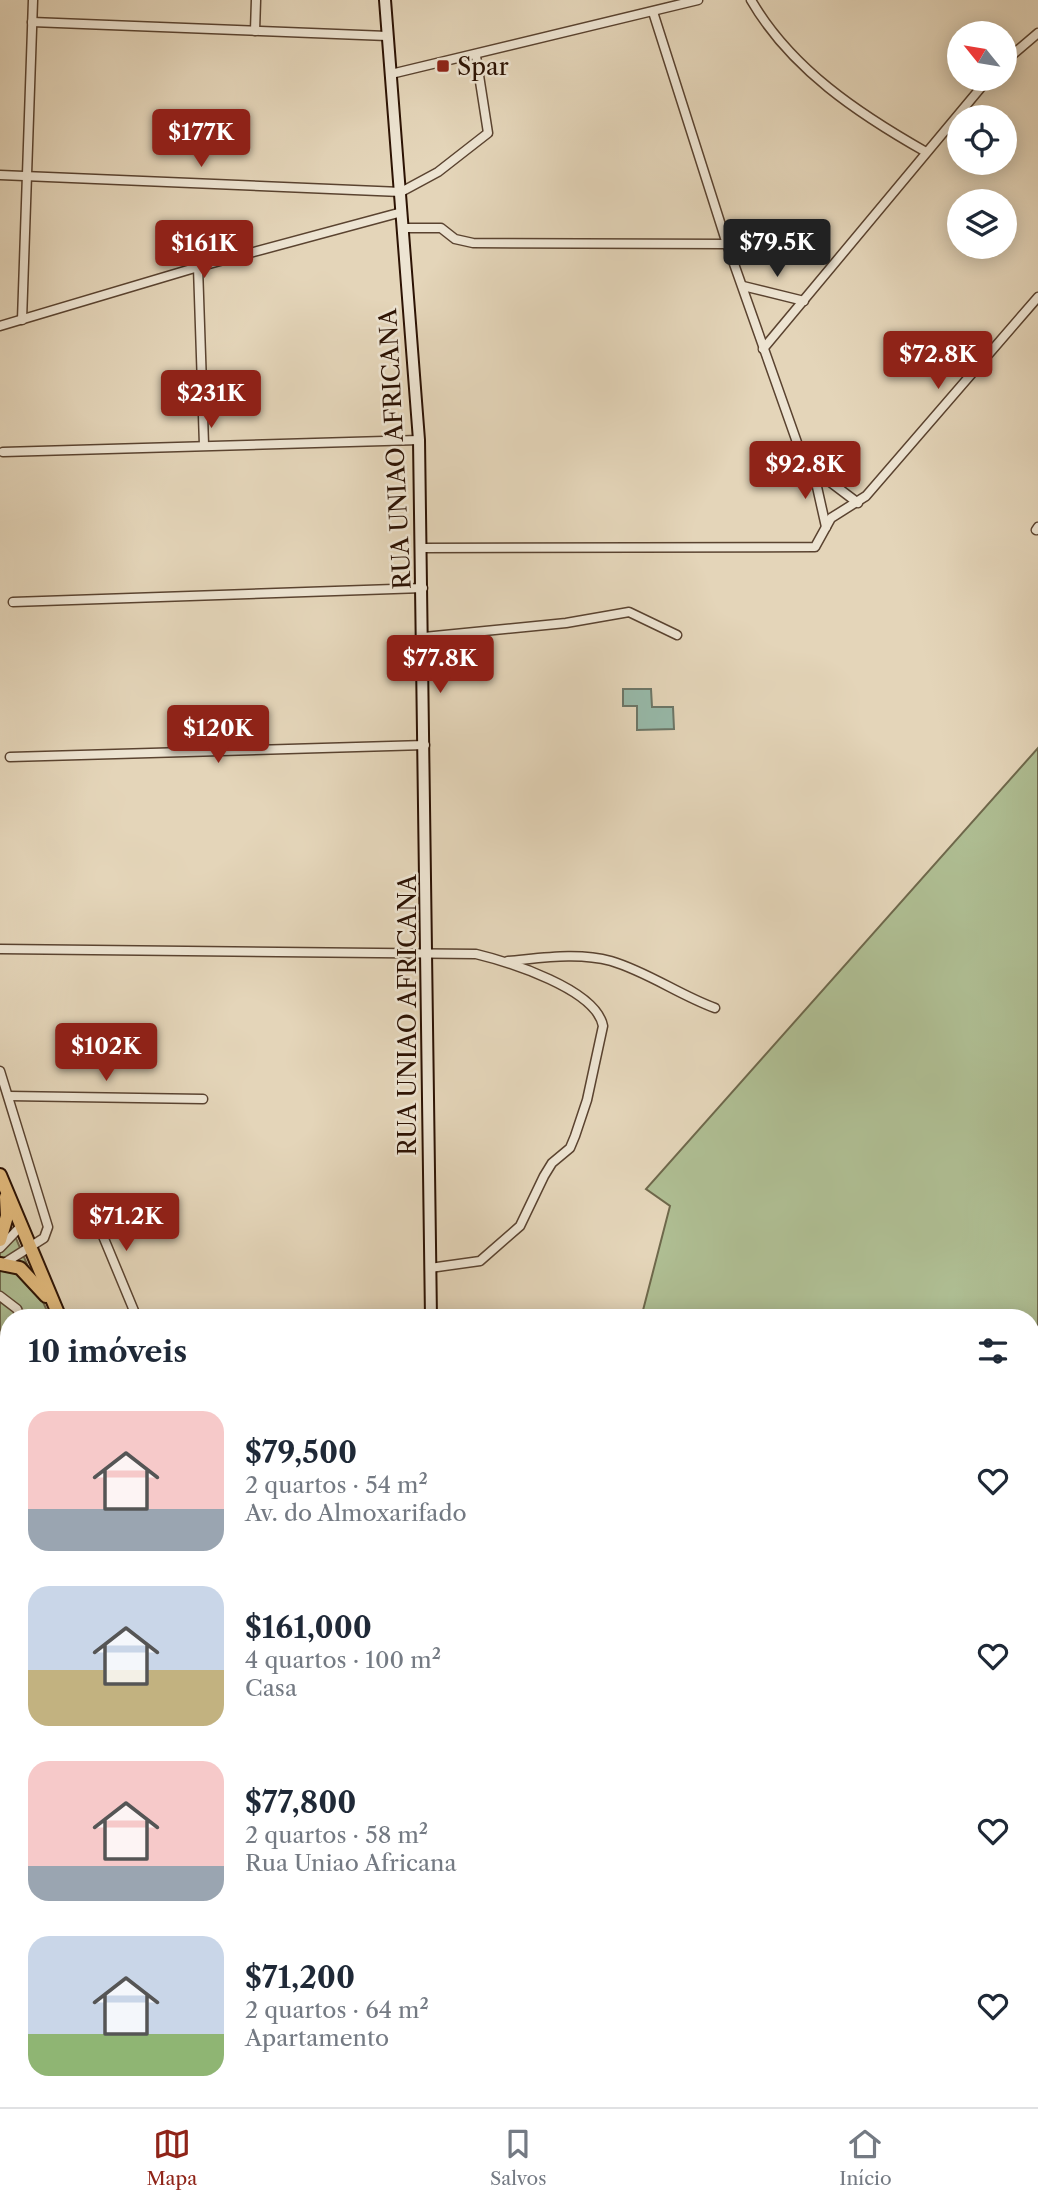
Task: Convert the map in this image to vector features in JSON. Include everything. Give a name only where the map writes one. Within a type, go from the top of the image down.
[{"type":"main road","name":"RUA UNIAO AFRICANA","points":[[385,0],[419,440],[424,637],[431,1309]]},
{"type":"main road","points":[[3,1181],[57,1309]]},
{"type":"main road","points":[[0,1240],[8,1216],[3,1181]]},
{"type":"main road","points":[[0,1265],[15,1265],[26,1272],[56,1309]]},
{"type":"street","points":[[22,320],[33,0]]},
{"type":"street","points":[[255,31],[256,0]]},
{"type":"street","points":[[391,74],[698,0]]},
{"type":"street","points":[[751,0],[780,40],[825,85],[877,124],[926,152]]},
{"type":"street","points":[[653,12],[727,244],[799,448],[813,469],[858,503]]},
{"type":"street","points":[[32,22],[387,36]]},
{"type":"street","points":[[1017,51],[1038,33]]},
{"type":"street","points":[[0,175],[401,192],[439,173],[488,134],[476,55]]},
{"type":"street","points":[[763,349],[979,91]]},
{"type":"street","points":[[0,326],[198,267],[402,212]]},
{"type":"street","points":[[403,228],[441,228],[455,239],[472,243],[727,244]]},
{"type":"street","points":[[198,267],[204,445]]},
{"type":"street","points":[[743,286],[804,301]]},
{"type":"street","points":[[422,548],[815,547],[831,518],[858,503],[1038,297]]},
{"type":"street","points":[[3,452],[419,440]]},
{"type":"street","points":[[813,469],[826,527]]},
{"type":"street","points":[[13,602],[423,587]]},
{"type":"street","points":[[424,637],[566,624],[629,612],[677,635]]},
{"type":"street","points":[[10,757],[425,745]]},
{"type":"street","points":[[0,949],[476,954],[505,962],[573,992],[602,1018],[603,1026],[587,1100],[570,1148],[552,1163],[527,1216],[512,1236],[480,1261],[430,1268]]},
{"type":"street","points":[[505,962],[552,956],[598,958],[630,968],[715,1008]]},
{"type":"street","points":[[0,1071],[48,1227],[44,1238],[32,1248],[0,1265]]},
{"type":"street","points":[[9,1096],[203,1099]]},
{"type":"street","points":[[88,1200],[133,1309]]},
{"type":"street","points":[[0,1248],[22,1225]]},
{"type":"street","points":[[0,1296],[17,1309]]},
{"type":"shaded area","points":[[623,689],[651,689],[652,707],[673,707],[674,729],[637,730],[637,706],[623,706]]},
{"type":"shaded area","points":[[1038,748],[1038,1309],[643,1309],[670,1206],[646,1189]]},
{"type":"shaded area","points":[[0,1201],[46,1309],[0,1309]]},
{"type":"place","name":"Spar","points":[[443,66]]}]
